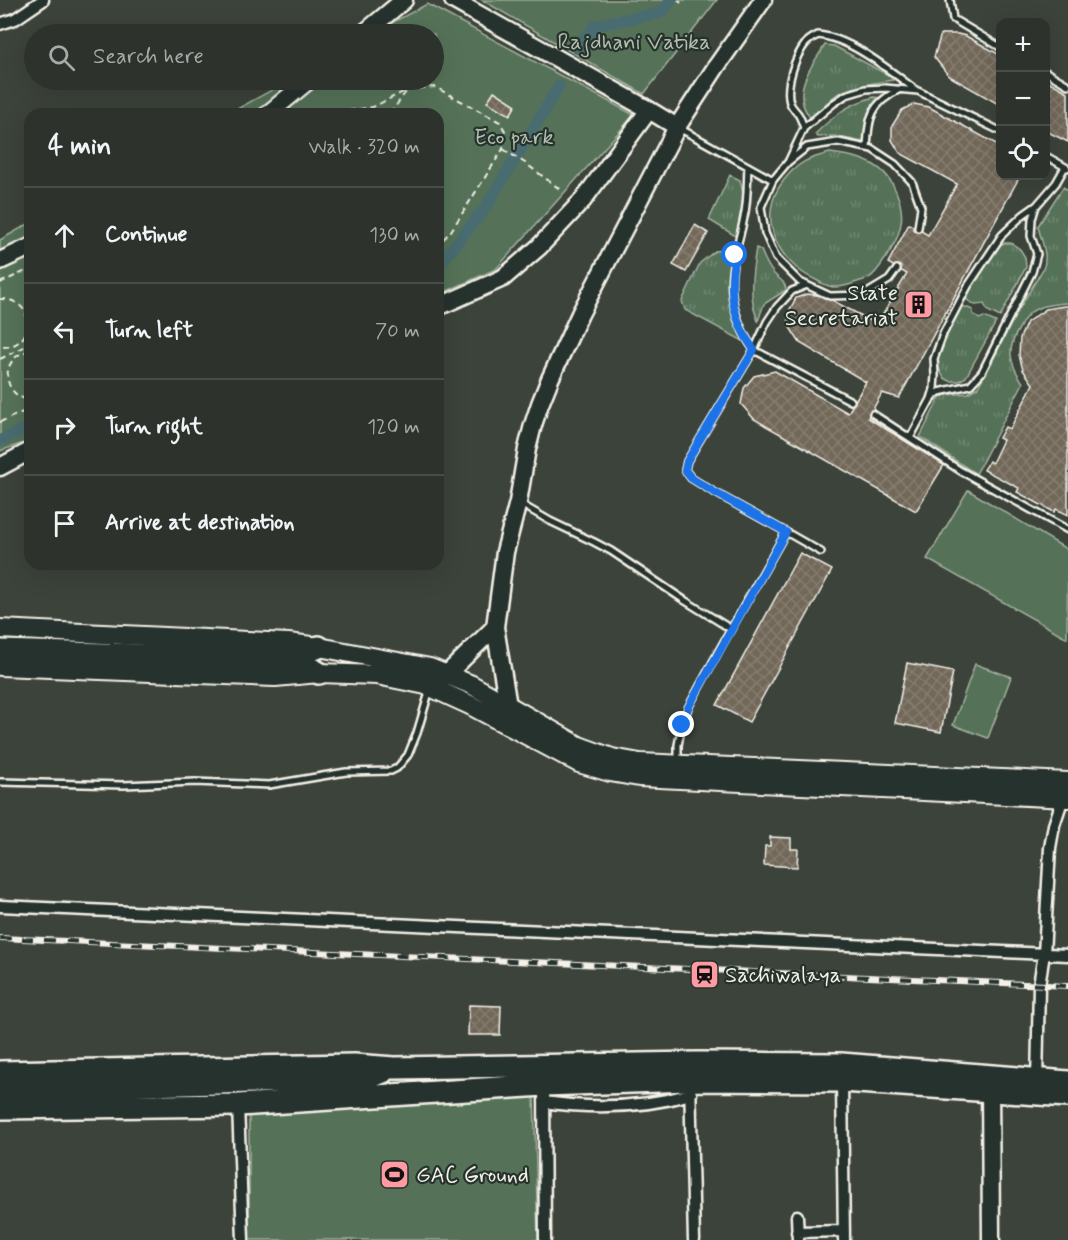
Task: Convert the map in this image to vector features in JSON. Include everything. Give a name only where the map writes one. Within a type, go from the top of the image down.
[{"type":"highway","points":[[288,659],[319,646]]},
{"type":"highway","points":[[0,651],[288,659],[319,673]]},
{"type":"highway","points":[[0,1072],[354,1065],[394,1068],[699,1063],[841,1065],[990,1084]]},
{"type":"highway","points":[[0,1089],[360,1080],[394,1068]]},
{"type":"highway","points":[[360,1080],[395,1094]]},
{"type":"highway","points":[[0,1108],[238,1105],[395,1094],[544,1093],[842,1081],[1036,1087],[1068,1096]]},
{"type":"highway","points":[[1036,1087],[1068,1082]]},
{"type":"main road","points":[[0,629],[288,643],[319,646],[430,668],[472,685],[579,746],[612,758],[640,763],[1067,791]]},
{"type":"main road","points":[[0,666],[275,677],[319,673],[377,675],[430,687],[470,705],[579,763],[639,777],[1067,791]]},
{"type":"street","points":[[0,24],[15,19],[43,0]]},
{"type":"street","points":[[375,24],[404,0]]},
{"type":"street","points":[[453,0],[677,128]]},
{"type":"street","points":[[508,706],[495,627],[505,552],[518,502],[533,425],[550,379],[580,314],[677,128],[763,0]]},
{"type":"street","points":[[275,108],[297,90]]},
{"type":"street","points":[[444,305],[503,278],[539,247],[583,200],[649,110]]},
{"type":"street","points":[[0,261],[24,250]]},
{"type":"street","points":[[0,467],[24,454]]},
{"type":"street","points":[[446,675],[495,627]]},
{"type":"street","points":[[1036,1087],[1039,985],[1044,954],[1050,848],[1054,825],[1067,791]]},
{"type":"street","points":[[0,906],[1068,955]]},
{"type":"street","points":[[797,1216],[797,1236],[844,1235],[842,1081]]},
{"type":"street","points":[[990,1084],[992,1240]]},
{"type":"street","points":[[691,1087],[694,1240]]},
{"type":"street","points":[[544,1093],[545,1240]]},
{"type":"street","points":[[238,1105],[243,1240]]},
{"type":"lane","points":[[950,0],[953,19],[996,44]]},
{"type":"lane","points":[[804,128],[799,116],[791,106],[788,95],[789,86],[792,71],[799,56],[807,42],[818,35],[843,41],[918,91],[996,129]]},
{"type":"lane","points":[[1050,74],[1068,85]]},
{"type":"lane","points":[[788,162],[804,128],[846,95],[866,89],[918,91]]},
{"type":"lane","points":[[867,148],[869,124],[875,108],[882,99],[900,89]]},
{"type":"lane","points":[[677,128],[773,180]]},
{"type":"lane","points":[[897,269],[889,280],[864,295],[830,296],[801,282],[776,258],[765,233],[761,207],[773,180],[788,162],[807,147],[838,142],[872,149],[895,164],[912,182],[921,207],[918,228]]},
{"type":"lane","points":[[910,438],[931,399],[934,389],[936,352],[968,286],[1002,235],[1037,205],[1067,168],[1050,158]]},
{"type":"lane","points":[[748,166],[745,215],[735,255],[731,286],[732,298],[744,336],[754,350],[851,401]]},
{"type":"lane","points":[[931,399],[939,392],[970,385],[982,372],[1032,272],[1037,254],[1031,236],[1032,219],[1037,205]]},
{"type":"lane","points":[[807,285],[792,291],[767,322],[754,350],[687,461],[685,470],[691,478],[712,491],[821,552]]},
{"type":"lane","points":[[873,414],[961,471],[1068,530]]},
{"type":"lane","points":[[518,502],[550,521],[594,542],[731,629]]},
{"type":"lane","points":[[678,765],[678,745],[688,708],[786,532]]},
{"type":"lane","points":[[0,782],[124,786],[195,782],[269,785],[346,772],[391,771],[403,763],[408,755],[430,687]]},
{"type":"path","points":[[678,0],[681,3]]},
{"type":"path","points":[[367,108],[406,90]]},
{"type":"path","points":[[394,108],[407,90]]},
{"type":"path","points":[[441,90],[500,122],[505,131],[503,149],[444,239]]},
{"type":"path","points":[[503,149],[561,190]]},
{"type":"path","points":[[0,284],[24,272]]},
{"type":"path","points":[[0,299],[11,300],[24,310]]},
{"type":"path","points":[[0,347],[14,346],[24,337]]},
{"type":"path","points":[[14,346],[18,352]]},
{"type":"path","points":[[0,359],[24,348]]},
{"type":"path","points":[[24,352],[18,352],[12,360],[6,376],[12,392],[24,398]]},
{"type":"path","points":[[0,422],[24,412]]},
{"type":"green space","name":"Rajdhani Vatika","points":[[482,0],[717,0],[644,94]]},
{"type":"green space","name":"Eco park","points":[[427,4],[634,115],[496,269],[444,292],[444,108],[239,108],[272,90],[444,90],[444,24],[390,24]]},
{"type":"green space","points":[[825,45],[834,46],[890,76],[893,80],[849,89],[836,95],[810,118],[803,104],[802,88],[812,65]]},
{"type":"green space","points":[[874,97],[882,98],[871,117],[867,143],[835,136],[818,137],[815,134],[842,111]]},
{"type":"green space","points":[[830,153],[869,162],[887,176],[897,194],[902,219],[894,244],[872,276],[847,286],[836,287],[818,281],[790,262],[774,237],[771,223],[771,208],[775,194],[789,174],[804,162]]},
{"type":"green space","points":[[730,175],[740,180],[743,195],[743,216],[739,238],[709,220]]},
{"type":"green space","points":[[1063,187],[1068,190],[1068,303],[1036,309],[1025,319],[1016,335],[1011,349],[1012,362],[1023,383],[976,474],[920,437],[940,397],[968,393],[978,387],[1015,316],[1043,269],[1045,253],[1038,226]]},
{"type":"green space","points":[[24,226],[24,443],[0,451],[0,240]]},
{"type":"green space","points":[[1004,243],[1011,243],[1020,249],[1025,257],[1026,267],[1000,317],[988,311],[984,304],[975,305],[964,298],[994,248]]},
{"type":"green space","points":[[756,248],[761,250],[770,268],[786,290],[764,304],[758,321],[752,294]]},
{"type":"green space","points":[[715,251],[736,252],[728,293],[733,321],[745,340],[743,341],[685,310],[682,301],[700,263]]},
{"type":"green space","points":[[960,305],[973,310],[973,314],[979,319],[984,317],[996,322],[966,377],[959,381],[950,381],[944,378],[938,367],[937,357]]},
{"type":"green space","points":[[968,490],[1068,550],[1067,638],[927,559]]},
{"type":"green space","points":[[975,664],[1011,677],[988,738],[953,725]]},
{"type":"green space","name":"GAC Ground","points":[[534,1094],[538,1240],[249,1240],[249,1111]]},
{"type":"building","points":[[941,34],[966,36],[996,53],[996,103],[949,76],[934,57]]},
{"type":"building","points":[[1050,82],[1068,92],[1068,142],[1050,133]]},
{"type":"building","points":[[494,91],[516,105],[510,115],[487,102]]},
{"type":"building","name":"State Secretariat","points":[[914,104],[929,107],[996,144],[996,180],[1018,180],[899,398],[882,393],[868,418],[944,465],[916,511],[754,419],[741,404],[744,388],[754,376],[775,371],[848,413],[866,382],[800,343],[789,326],[788,313],[796,298],[807,294],[824,296],[877,324],[907,274],[888,263],[909,224],[928,235],[957,184],[900,153],[892,140],[892,126],[902,110]]},
{"type":"building","points":[[695,225],[708,233],[686,272],[673,265]]},
{"type":"building","points":[[1068,306],[1068,515],[1056,509],[1054,512],[1017,492],[1019,488],[984,470],[989,461],[992,463],[1003,440],[999,438],[1005,427],[1010,429],[1033,384],[1023,370],[1019,355],[1020,338],[1027,322],[1046,309]]},
{"type":"building","points":[[800,553],[832,570],[749,722],[717,705]]},
{"type":"building","points":[[907,663],[953,672],[941,732],[895,723]]},
{"type":"building","points":[[770,837],[791,838],[791,849],[798,849],[797,867],[764,865],[765,846],[770,846]]},
{"type":"building","points":[[469,1005],[501,1006],[500,1035],[468,1035]]},
{"type":"waterway","points":[[577,48],[596,25],[660,13],[672,0]]},
{"type":"waterway","points":[[444,259],[486,207],[559,86]]},
{"type":"waterway","points":[[0,441],[24,429]]},
{"type":"railway","points":[[0,938],[1068,986]]},
{"type":"place","name":"State Secretariat","points":[[919,305]]},
{"type":"place","name":"Sachiwalaya","points":[[704,974]]},
{"type":"place","name":"GAC Ground","points":[[395,1174]]},
{"type":"route","points":[[682,725],[688,708],[786,532],[712,491],[691,478],[685,470],[687,461],[754,350],[744,336],[732,298],[731,286],[735,255]]}]
